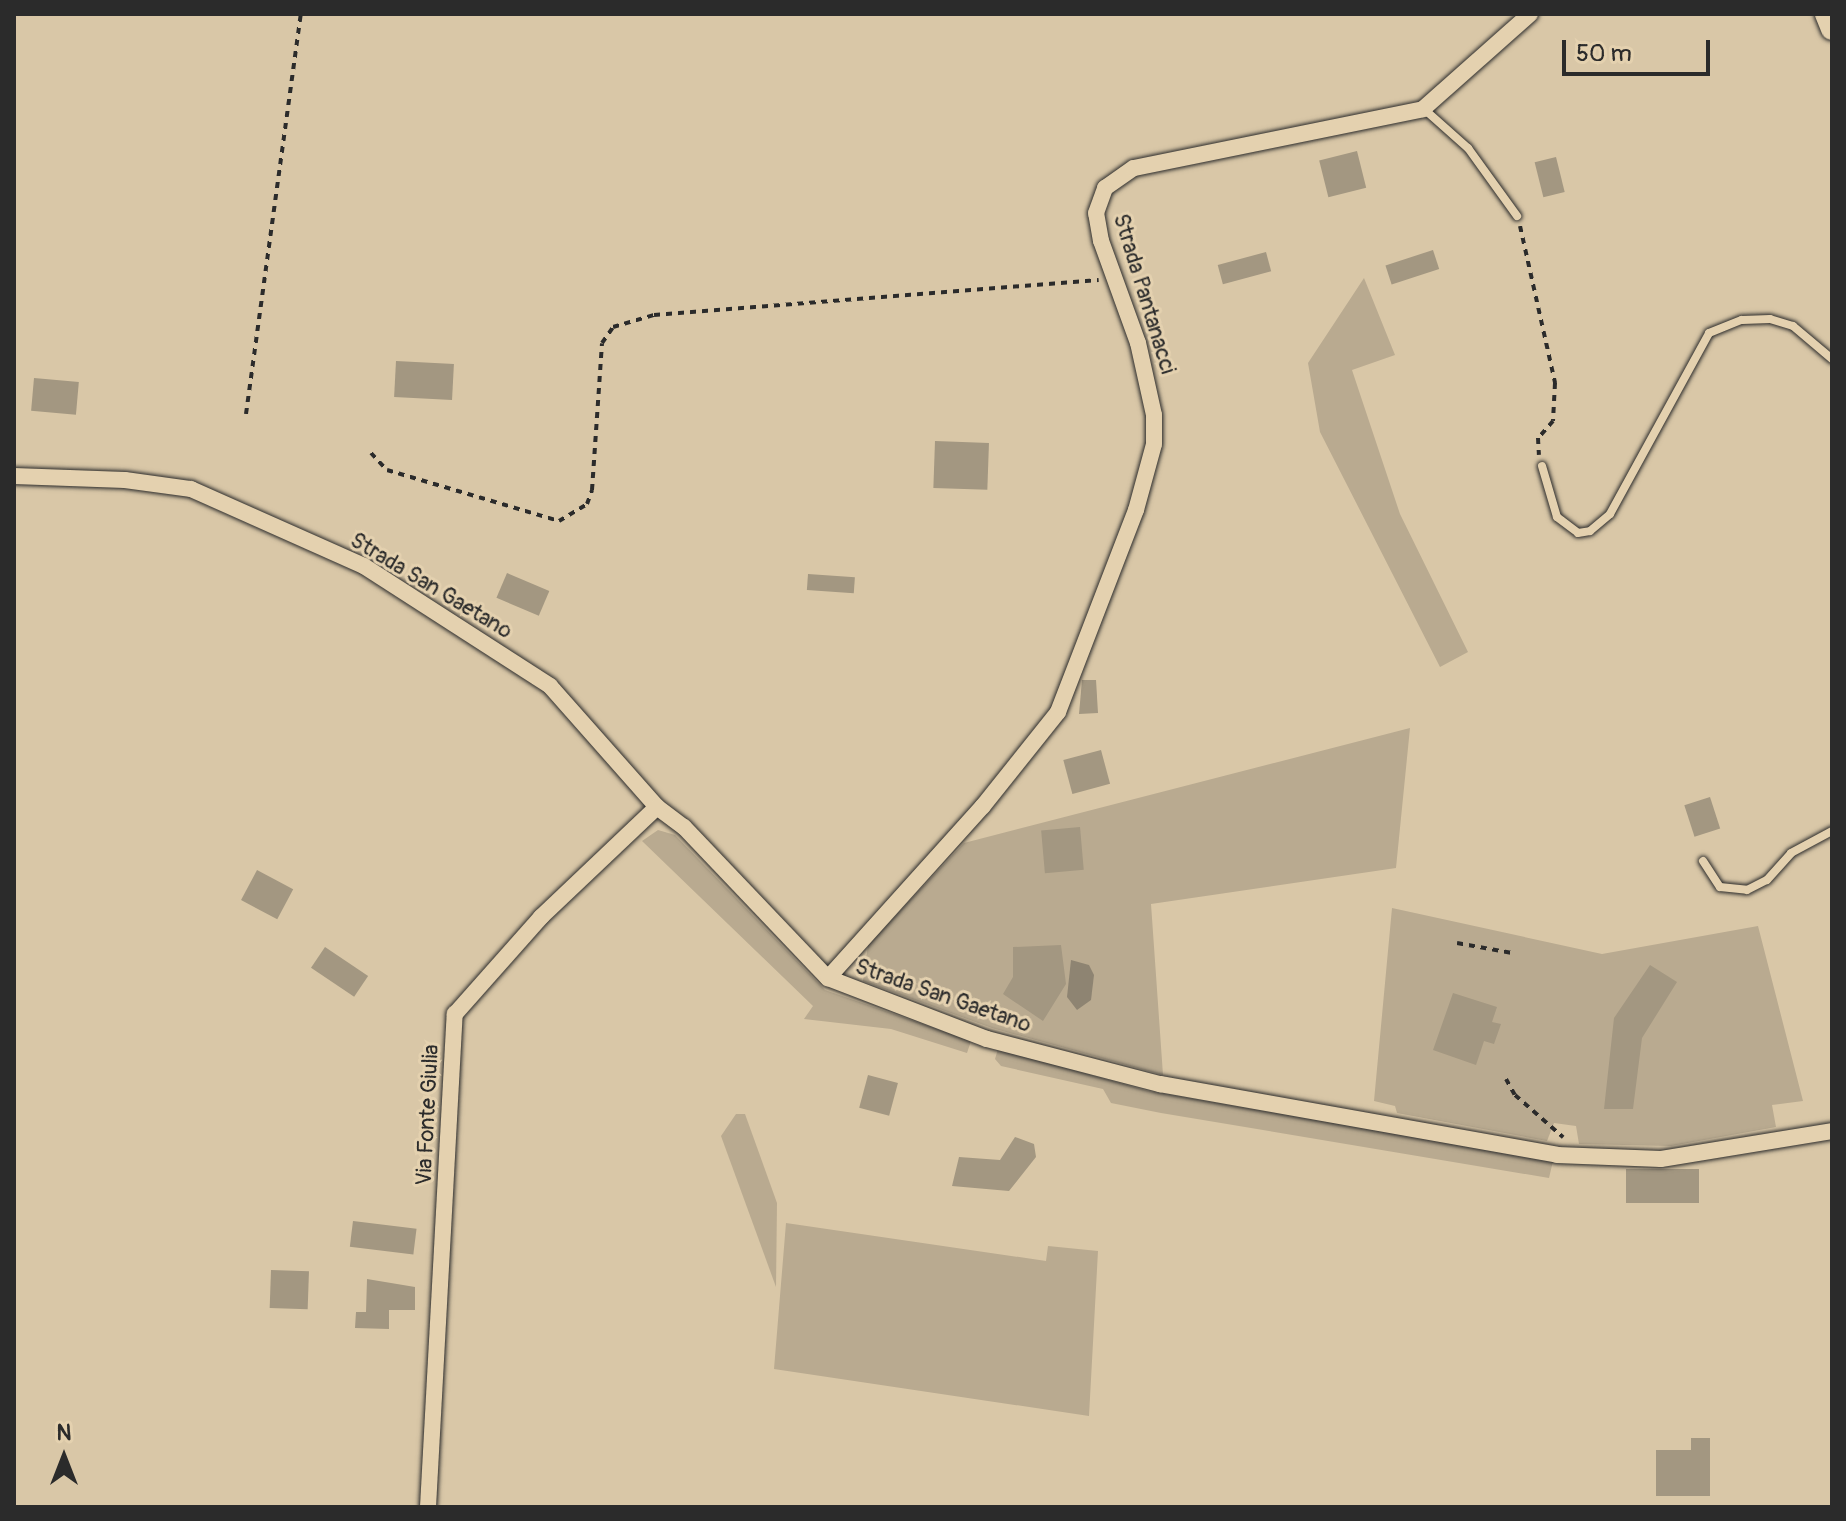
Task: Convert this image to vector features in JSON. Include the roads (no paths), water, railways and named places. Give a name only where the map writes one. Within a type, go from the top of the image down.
[{"type":"street","name":"Strada Pantanacci","points":[[828,978],[1040,738],[1073,680],[1154,444],[1150,387],[1113,279],[1096,213],[1105,188],[1118,176],[1423,109],[1530,14]]},
{"type":"street","points":[[1826,14],[1832,29]]},
{"type":"street","name":"Strada San Gaetano","points":[[14,476],[125,480],[191,489],[364,566],[550,686],[657,807],[684,827],[828,978],[987,1039],[1160,1084],[1557,1155],[1661,1159],[1832,1131]]},
{"type":"street","name":"Via Fonte Giulia","points":[[428,1507],[455,1014],[541,917],[657,807]]},
{"type":"lane","points":[[1423,109],[1468,148],[1517,216]]},
{"type":"lane","points":[[1542,466],[1557,517],[1578,533],[1590,531],[1610,514],[1709,333],[1742,320],[1770,319],[1793,326],[1832,359]]},
{"type":"lane","points":[[1703,861],[1720,887],[1747,890],[1767,880],[1791,853],[1832,831]]}]
